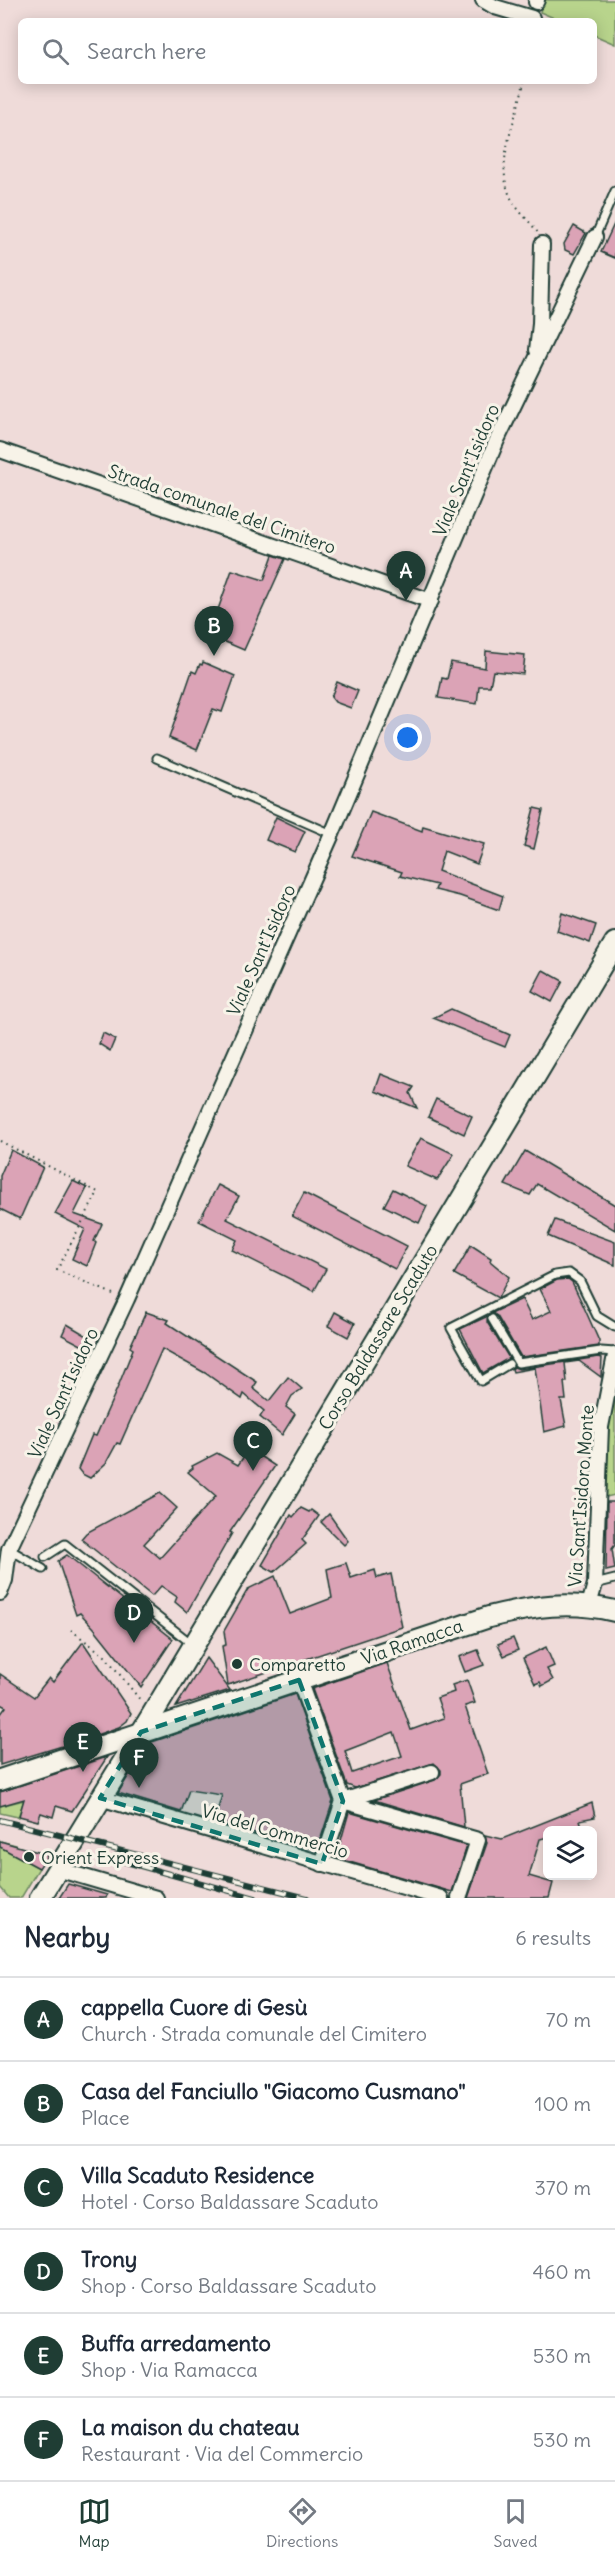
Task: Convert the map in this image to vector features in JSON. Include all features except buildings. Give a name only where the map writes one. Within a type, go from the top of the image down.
[{"type":"street","points":[[483,0],[495,7],[532,18]]},
{"type":"street","name":"Viale Sant'Isidoro","points":[[0,1593],[5,1580],[5,1554],[127,1299],[332,834],[432,601],[497,440],[595,237]]},
{"type":"street","name":"Viale Sant'Isidoro","points":[[535,361],[540,324],[542,244]]},
{"type":"street","name":"Strada comunale del Cimitero","points":[[0,450],[432,601]]},
{"type":"street","name":"Corso Baldassare Scaduto","points":[[40,1898],[194,1646],[615,943]]},
{"type":"street","name":"Via Sant'Isidoro Monte","points":[[589,1605],[595,1584],[601,1427],[615,1354]]},
{"type":"street","name":"Via Ramacca","points":[[0,1780],[489,1617],[559,1604],[589,1605],[615,1611]]},
{"type":"street","points":[[299,1680],[343,1801],[322,1864]]},
{"type":"street","points":[[343,1801],[432,1772]]},
{"type":"street","name":"Via del Commercio","points":[[100,1798],[441,1898]]},
{"type":"street","points":[[343,1801],[478,1840],[459,1898]]},
{"type":"street","points":[[57,1869],[156,1898]]},
{"type":"lane","points":[[595,237],[615,191]]},
{"type":"lane","points":[[157,759],[332,834]]},
{"type":"lane","points":[[507,1365],[481,1382],[451,1328],[555,1275],[569,1273],[580,1281],[597,1316],[615,1327]]},
{"type":"lane","points":[[492,1319],[518,1363],[601,1351],[615,1354]]},
{"type":"lane","points":[[45,1557],[65,1544],[194,1646]]},
{"type":"lane","points":[[5,1554],[43,1569]]},
{"type":"lane","points":[[595,1584],[615,1579]]},
{"type":"path","points":[[523,84],[503,167],[511,198],[520,213],[540,234],[542,244]]},
{"type":"path","points":[[0,1141],[98,1192],[57,1270],[127,1299]]},
{"type":"path","points":[[71,1630],[105,1656],[152,1715]]},
{"type":"highlighted area","points":[[299,1680],[343,1801],[322,1864],[100,1798],[141,1732]]},
{"type":"green space","points":[[543,0],[615,0],[615,44],[597,36],[597,18],[554,18],[540,12]]},
{"type":"green space","points":[[615,1394],[615,1495],[606,1497],[609,1421]]},
{"type":"green space","points":[[24,1800],[18,1817],[0,1813],[0,1806]]},
{"type":"green space","points":[[0,1841],[16,1845],[13,1854],[39,1868],[21,1898],[9,1898],[0,1887]]},
{"type":"railway","points":[[0,1820],[307,1898]]},
{"type":"railway","points":[[119,1860],[255,1898]]},
{"type":"place","name":"cappella Cuore di Gesù","points":[[406,601]]},
{"type":"place","name":"Casa del Fanciullo \"Giacomo Cusmano\"","points":[[214,656]]},
{"type":"place","name":"Villa Scaduto Residence","points":[[253,1471]]},
{"type":"place","name":"Trony","points":[[134,1643]]},
{"type":"place","name":"Comparetto","points":[[237,1664]]},
{"type":"place","name":"Buffa arredamento","points":[[83,1772]]},
{"type":"place","name":"La maison du chateau","points":[[139,1788]]},
{"type":"place","name":"Orient Express","points":[[29,1857]]}]
